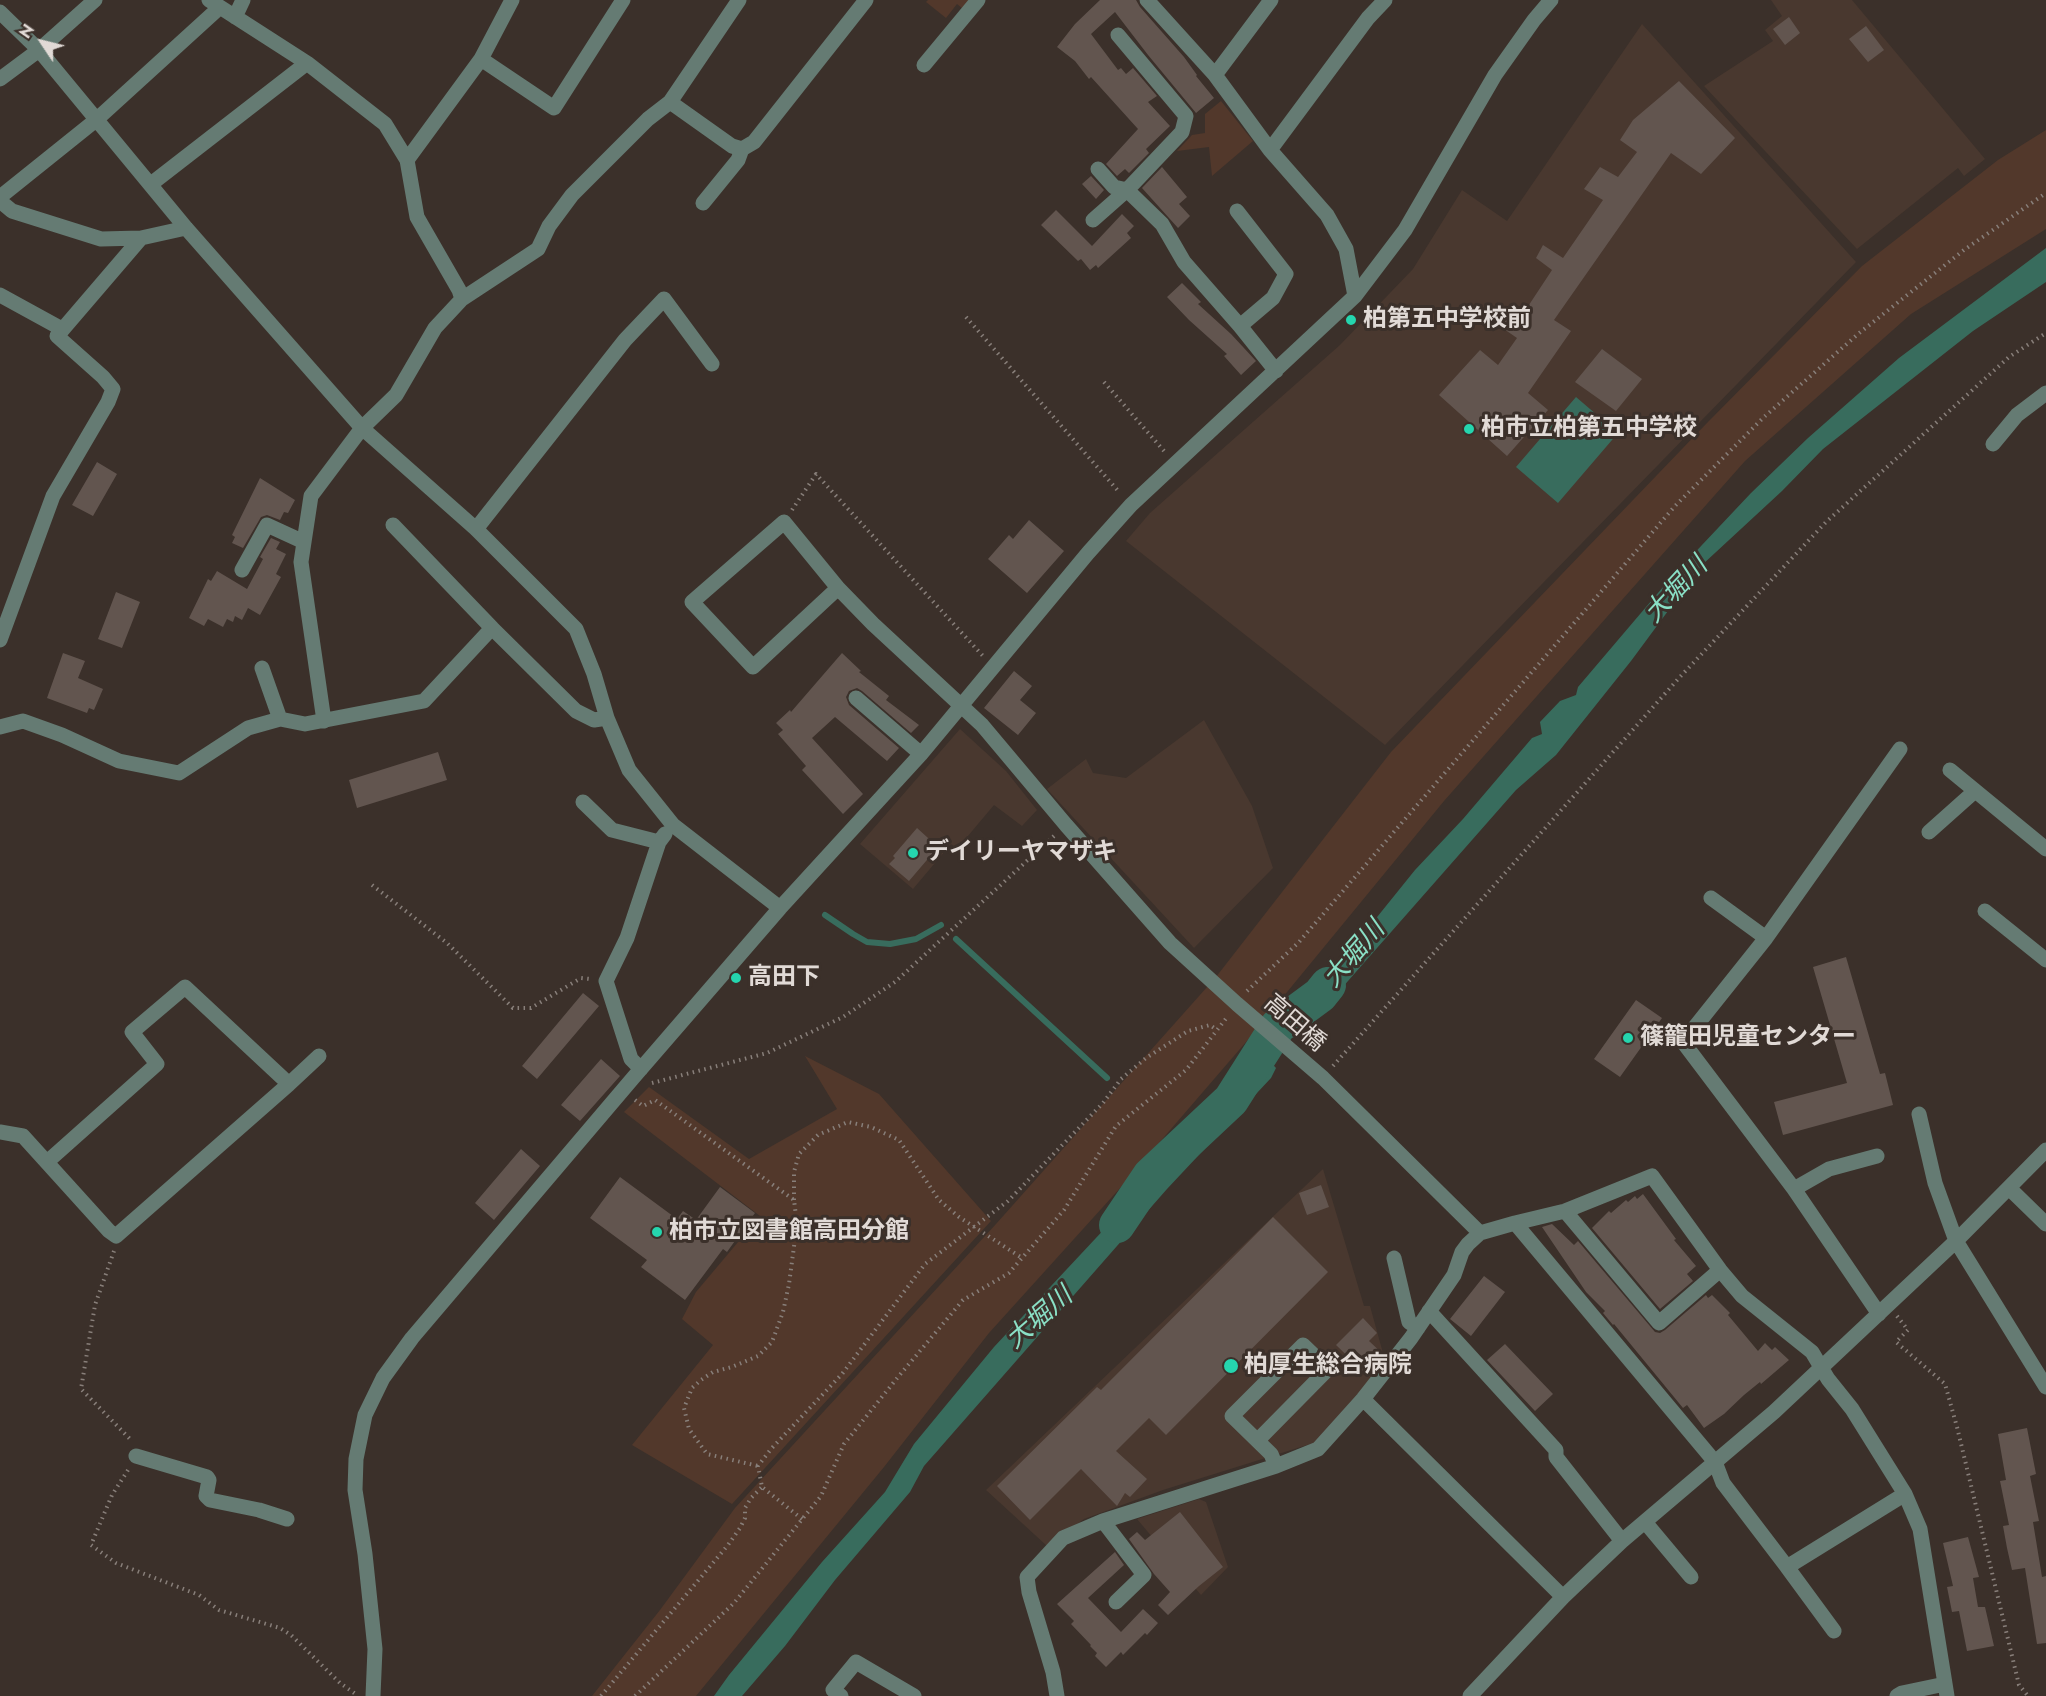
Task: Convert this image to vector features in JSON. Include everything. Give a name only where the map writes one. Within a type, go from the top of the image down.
[{"type":"street","points":[[0,79],[39,50],[95,0]]},
{"type":"street","points":[[235,17],[243,0]]},
{"type":"street","points":[[407,160],[481,59],[512,0]]},
{"type":"street","points":[[481,59],[554,108],[623,0]]},
{"type":"street","points":[[324,720],[301,562],[311,496],[362,428],[396,395],[435,328],[462,299],[538,249],[549,226],[572,195],[648,119],[670,102],[739,0]]},
{"type":"street","points":[[703,203],[738,160],[742,149],[754,142],[866,0]]},
{"type":"street","points":[[924,65],[978,0]]},
{"type":"street","points":[[1147,0],[1215,75],[1270,150],[1327,215],[1346,249],[1355,296]]},
{"type":"street","points":[[1215,75],[1271,0]]},
{"type":"street","points":[[1270,150],[1368,18],[1385,0]]},
{"type":"street","points":[[373,1696],[375,1649],[365,1554],[355,1490],[356,1459],[364,1415],[382,1378],[412,1338],[637,1074],[780,908],[921,754],[1088,553],[1131,505],[1355,296],[1405,230],[1495,75],[1551,0]]},
{"type":"street","points":[[186,228],[141,238],[101,239],[3,205],[96,120],[214,4],[307,63],[385,124],[407,160],[417,217],[462,299]]},
{"type":"street","points":[[0,12],[39,50],[186,228],[362,428],[476,529],[576,629],[594,674],[607,718],[629,770],[673,825],[780,908]]},
{"type":"street","points":[[1093,220],[1127,190],[1182,132],[1186,116],[1118,35]]},
{"type":"street","points":[[151,184],[307,63]]},
{"type":"street","points":[[670,102],[732,146],[742,149]]},
{"type":"street","points":[[1098,169],[1114,187],[1127,190],[1162,224],[1184,262],[1276,371]]},
{"type":"street","points":[[1238,212],[1286,274],[1273,298],[1240,326]]},
{"type":"street","points":[[0,640],[6,609],[53,496],[108,402],[113,389],[103,377],[57,336],[141,238]]},
{"type":"street","points":[[0,296],[62,329]]},
{"type":"street","points":[[476,529],[625,340],[664,299],[712,364]]},
{"type":"street","points":[[1993,444],[2017,415],[2046,393]]},
{"type":"street","points":[[784,522],[692,602],[753,667],[838,588]]},
{"type":"street","name":"高田橋","points":[[784,522],[838,588],[873,624],[982,725],[1170,943],[1323,1078],[1480,1233]]},
{"type":"street","points":[[242,570],[267,525],[304,542]]},
{"type":"street","points":[[393,525],[576,711],[594,720],[607,718]]},
{"type":"street","points":[[0,727],[22,722],[62,735],[119,761],[179,773],[248,729],[280,719],[305,724],[424,701],[492,628]]},
{"type":"street","points":[[262,668],[280,719]]},
{"type":"street","points":[[856,698],[921,754]]},
{"type":"street","points":[[1884,1310],[1683,1042],[1766,938],[1900,749]]},
{"type":"street","points":[[1950,770],[2046,849]]},
{"type":"street","points":[[1929,832],[1975,791]]},
{"type":"street","points":[[583,802],[612,830],[659,842]]},
{"type":"street","points":[[637,1074],[606,981],[627,938],[659,842],[673,825]]},
{"type":"street","points":[[1712,898],[1766,938]]},
{"type":"street","points":[[1985,911],[2046,960]]},
{"type":"street","points":[[46,1162],[157,1064],[132,1032],[185,987],[289,1084]]},
{"type":"street","points":[[0,1132],[23,1136],[116,1236],[319,1056]]},
{"type":"street","points":[[1919,1114],[1935,1183],[1956,1241],[2046,1387]]},
{"type":"street","points":[[1474,1695],[1563,1597],[1622,1541],[1774,1412],[1956,1241],[2046,1150]]},
{"type":"street","points":[[1794,1189],[1829,1169],[1877,1156]]},
{"type":"street","points":[[1057,1696],[1053,1672],[1029,1592],[1028,1577],[1063,1538],[1103,1521],[1276,1466],[1318,1449],[1363,1399],[1418,1328],[1454,1275],[1462,1252],[1480,1233],[1565,1211],[1652,1176],[1720,1270],[1742,1296],[1812,1352],[1828,1379],[1852,1409],[1905,1494],[1920,1529],[1946,1690],[1902,1693],[1897,1696]]},
{"type":"street","points":[[2009,1188],[2046,1224]]},
{"type":"street","points":[[1565,1211],[1659,1323],[1720,1270]]},
{"type":"street","points":[[1515,1223],[1715,1462],[1723,1483],[1834,1631]]},
{"type":"street","points":[[1394,1258],[1408,1322],[1418,1328]]},
{"type":"street","points":[[1429,1311],[1556,1450],[1556,1457],[1622,1541]]},
{"type":"street","points":[[1258,1440],[1328,1369],[1303,1345],[1232,1416],[1271,1454],[1276,1466]]},
{"type":"street","points":[[1363,1399],[1563,1597]]},
{"type":"street","points":[[136,1456],[207,1477],[209,1480],[206,1496],[210,1500],[287,1519]]},
{"type":"street","points":[[1787,1567],[1905,1494]]},
{"type":"street","points":[[1103,1521],[1144,1575],[1116,1602]]},
{"type":"street","points":[[1645,1522],[1691,1577]]},
{"type":"street","points":[[841,1696],[833,1690],[856,1662],[914,1696]]},
{"type":"path","points":[[635,1696],[734,1603],[821,1496],[844,1444],[963,1300],[1009,1272],[1022,1258],[1064,1210],[1116,1126],[1186,1070],[1254,983],[1299,942],[1675,506],[1764,417],[1858,334],[1964,249],[2046,193]]},
{"type":"path","points":[[966,317],[1131,505]]},
{"type":"path","points":[[1323,1078],[1679,678],[1826,522],[2009,357],[2046,333]]},
{"type":"path","points":[[1104,382],[1175,462]]},
{"type":"path","points":[[784,522],[816,474],[994,668]]},
{"type":"path","points":[[637,1074],[643,1086],[767,1053],[843,1017],[895,982],[1066,825]]},
{"type":"path","points":[[372,885],[447,943],[513,1008],[531,1008],[581,978],[606,981]]},
{"type":"path","points":[[802,1519],[762,1487],[758,1466],[771,1449],[842,1374],[925,1264],[948,1245],[975,1228],[1032,1179],[1069,1136],[1103,1103],[1121,1079],[1146,1058],[1188,1032],[1210,1025],[1217,1030]]},
{"type":"path","points":[[633,1099],[643,1106],[655,1100],[794,1200]]},
{"type":"path","points":[[758,1466],[706,1454],[689,1429],[684,1408],[692,1388],[701,1380],[713,1372],[758,1356],[772,1342],[783,1312],[789,1284],[797,1224],[794,1172],[800,1154],[818,1135],[848,1122],[871,1127],[899,1140],[939,1200],[975,1228],[1022,1258]]},
{"type":"path","points":[[116,1236],[116,1246],[95,1305],[81,1389],[138,1448],[136,1456],[112,1495],[91,1545],[116,1563],[199,1595],[219,1610],[280,1628],[291,1635],[339,1683],[359,1696]]},
{"type":"path","points":[[1884,1310],[1908,1329],[1896,1341],[1944,1384],[1957,1427],[2019,1685],[2028,1696]]},
{"type":"path","points":[[601,1696],[728,1545],[745,1518],[745,1508],[762,1487]]},
{"type":"shaded area","points":[[928,0],[970,0],[963,9],[957,4],[946,18],[926,2]]},
{"type":"shaded area","points":[[1771,0],[1852,0],[1985,159],[1964,176],[1958,168],[1857,249],[1704,86],[1773,41],[1765,30],[1782,16]]},
{"type":"shaded area","name":"柏市立柏第五中学校","points":[[1642,24],[1856,262],[1385,745],[1126,541],[1150,513],[1340,345],[1413,269],[1462,190],[1507,221]]},
{"type":"shaded area","points":[[1221,101],[1253,141],[1212,176],[1209,147],[1177,151],[1192,135],[1205,133],[1205,114]]},
{"type":"shaded area","points":[[2046,130],[2046,229],[1911,314],[1745,461],[1444,801],[1246,1042],[1121,1187],[989,1333],[884,1467],[696,1696],[592,1696],[660,1610],[735,1508],[996,1224],[1216,977],[1391,752],[1706,424],[1862,266],[1998,160]]},
{"type":"shaded area","points":[[1204,720],[1252,806],[1273,868],[1194,948],[1047,789],[1086,759],[1093,773],[1126,778]]},
{"type":"shaded area","points":[[960,729],[1006,771],[1037,810],[1022,826],[994,805],[957,849],[951,844],[913,889],[860,844]]},
{"type":"shaded area","points":[[805,1056],[879,1094],[991,1221],[732,1504],[632,1445],[713,1345],[682,1319],[696,1292],[760,1216],[624,1112],[649,1087],[749,1159],[837,1109]]},
{"type":"shaded area","name":"柏厚生総合病院","points":[[1323,1169],[1364,1306],[1370,1306],[1386,1364],[1320,1441],[1163,1490],[1084,1519],[1047,1546],[986,1490]]},
{"type":"shaded area","points":[[1199,1499],[1206,1502],[1228,1567],[1201,1595],[1137,1519]]},
{"type":"water","points":[[2046,248],[2046,282],[1973,331],[1823,449],[1782,491],[1702,565],[1631,661],[1556,755],[1516,790],[1297,1039],[1277,1029],[1311,999],[1415,870],[1463,819],[1532,738],[1542,734],[1540,722],[1560,701],[1576,695],[1578,687],[1669,580],[1751,493],[1808,438],[1899,358]]},
{"type":"water","points":[[1576,397],[1618,433],[1558,503],[1516,467]]},
{"type":"water","points":[[1263,1054],[1276,1068],[1271,1078],[1167,1189],[924,1466],[910,1492],[835,1580],[785,1646],[742,1696],[714,1696],[822,1562],[885,1492],[914,1444],[994,1347],[1211,1115]]},
{"type":"building","points":[[1100,0],[1136,0],[1184,57],[1214,98],[1196,113],[1115,12],[1091,34],[1118,70],[1121,68],[1126,74],[1133,68],[1157,96],[1148,102],[1170,126],[1146,149],[1149,153],[1129,173],[1125,169],[1117,176],[1106,164],[1138,129],[1091,77],[1089,79],[1075,61],[1057,47],[1075,24]]},
{"type":"building","points":[[1789,17],[1800,33],[1785,45],[1773,29]]},
{"type":"building","points":[[1866,26],[1884,50],[1868,62],[1849,39]]},
{"type":"building","points":[[1679,81],[1735,138],[1701,174],[1671,153],[1554,320],[1571,331],[1528,393],[1548,410],[1507,456],[1439,395],[1480,350],[1498,365],[1517,338],[1501,327],[1515,308],[1523,314],[1552,270],[1536,258],[1543,245],[1563,258],[1603,200],[1584,189],[1600,167],[1618,177],[1637,152],[1620,140],[1633,120]]},
{"type":"building","points":[[1162,167],[1187,197],[1179,204],[1190,216],[1178,228],[1142,188]]},
{"type":"building","points":[[1091,176],[1104,190],[1096,199],[1082,184]]},
{"type":"building","points":[[1056,210],[1092,246],[1122,214],[1134,226],[1127,233],[1131,238],[1098,268],[1096,265],[1090,270],[1081,259],[1078,261],[1041,225]]},
{"type":"building","points":[[1182,283],[1201,302],[1198,304],[1256,361],[1241,375],[1224,356],[1227,354],[1167,297]]},
{"type":"building","points":[[1602,349],[1642,379],[1616,411],[1575,382]]},
{"type":"building","points":[[97,462],[117,474],[93,516],[72,505]]},
{"type":"building","points":[[260,478],[295,500],[288,513],[284,512],[280,520],[267,515],[261,517],[243,548],[232,543],[235,537],[232,535]]},
{"type":"building","points":[[1029,520],[1064,551],[1027,593],[988,559],[1009,535],[1013,539]]},
{"type":"building","points":[[271,538],[280,542],[276,549],[286,554],[276,574],[281,577],[260,615],[248,608],[242,620],[235,616],[233,622],[227,619],[223,627],[208,619],[204,626],[189,618],[208,579],[211,581],[217,571],[247,589],[263,559],[260,557]]},
{"type":"building","points":[[116,592],[140,602],[122,648],[98,639]]},
{"type":"building","points":[[63,653],[85,661],[78,678],[103,689],[94,710],[89,708],[87,713],[47,698]]},
{"type":"building","points":[[842,653],[861,671],[859,672],[889,696],[886,700],[919,725],[911,733],[862,691],[857,688],[849,691],[846,697],[849,705],[899,748],[887,761],[835,717],[812,738],[863,794],[843,814],[802,770],[806,766],[778,734],[783,730],[776,723],[790,710],[791,712]]},
{"type":"building","points":[[1014,671],[1032,686],[1020,700],[1036,713],[1018,735],[984,708]]},
{"type":"building","points":[[438,752],[447,780],[357,808],[349,780]]},
{"type":"building","points":[[917,828],[938,847],[909,881],[889,864]]},
{"type":"building","points":[[1846,957],[1880,1074],[1885,1073],[1893,1105],[1783,1135],[1774,1102],[1847,1083],[1813,967]]},
{"type":"building","points":[[583,993],[599,1006],[537,1079],[522,1066]]},
{"type":"building","name":"篠籠田児童センター","points":[[1636,1000],[1662,1018],[1620,1077],[1594,1059]]},
{"type":"building","points":[[601,1059],[620,1076],[580,1121],[561,1105]]},
{"type":"building","points":[[521,1149],[540,1166],[494,1220],[475,1203]]},
{"type":"building","points":[[620,1177],[677,1219],[683,1211],[696,1220],[720,1187],[755,1213],[727,1252],[723,1249],[685,1300],[641,1267],[647,1260],[590,1218]]},
{"type":"building","points":[[1321,1185],[1329,1207],[1307,1215],[1299,1193]]},
{"type":"building","points":[[1643,1194],[1676,1239],[1674,1240],[1696,1266],[1687,1274],[1693,1281],[1660,1309],[1592,1228],[1609,1211],[1611,1213],[1626,1200],[1628,1202],[1635,1196],[1637,1199]]},
{"type":"building","name":"柏厚生総合病院","points":[[1273,1217],[1328,1272],[1166,1435],[1149,1418],[1116,1451],[1147,1479],[1130,1497],[1125,1493],[1117,1506],[1081,1469],[1030,1520],[997,1486],[1097,1387],[1101,1390]]},
{"type":"building","points":[[1552,1224],[1574,1245],[1578,1241],[1655,1332],[1660,1333],[1665,1330],[1706,1295],[1708,1298],[1712,1295],[1730,1313],[1728,1315],[1758,1351],[1765,1343],[1772,1350],[1775,1347],[1789,1360],[1704,1428],[1687,1405],[1683,1408],[1603,1313],[1605,1311],[1586,1292],[1542,1227]]},
{"type":"building","points":[[1484,1276],[1505,1292],[1471,1336],[1450,1319]]},
{"type":"building","points":[[1363,1318],[1377,1333],[1369,1341],[1384,1355],[1366,1374],[1336,1345]]},
{"type":"building","points":[[1505,1344],[1553,1394],[1535,1411],[1487,1360]]},
{"type":"building","points":[[2027,1428],[2036,1474],[2030,1476],[2039,1521],[2033,1522],[2042,1577],[2046,1576],[2046,1643],[2037,1644],[2025,1568],[2012,1570],[2007,1548],[2003,1526],[2009,1525],[2000,1481],[2006,1480],[1998,1434]]},
{"type":"building","points":[[1180,1512],[1223,1567],[1168,1615],[1158,1605],[1170,1592],[1129,1539],[1137,1532],[1145,1540]]},
{"type":"building","points":[[1968,1537],[1979,1577],[1973,1578],[1978,1607],[1985,1607],[1994,1646],[1967,1651],[1959,1611],[1952,1612],[1947,1587],[1953,1586],[1943,1543]]},
{"type":"building","points":[[1115,1552],[1124,1565],[1088,1598],[1121,1632],[1143,1609],[1158,1623],[1147,1635],[1145,1633],[1123,1655],[1121,1652],[1106,1667],[1095,1656],[1097,1653],[1091,1645],[1071,1624],[1074,1621],[1057,1604]]},
{"type":"waterway","points":[[825,915],[867,942],[890,944],[916,939],[941,925]]},
{"type":"waterway","points":[[956,939],[1107,1078]]},
{"type":"waterway","name":"大堀川","points":[[1117,1225],[1150,1176],[1231,1100],[1278,1026],[1320,995],[1328,985]]},
{"type":"place","name":"柏第五中学校前","points":[[1351,320]]},
{"type":"place","name":"柏市立柏第五中学校","points":[[1469,429]]},
{"type":"place","name":"デイリーヤマザキ","points":[[913,853]]},
{"type":"place","name":"高田下","points":[[736,978]]},
{"type":"place","name":"篠籠田児童センター","points":[[1628,1038]]},
{"type":"place","name":"柏市立図書館高田分館","points":[[657,1232]]},
{"type":"place","name":"柏厚生総合病院","points":[[1231,1366]]}]
